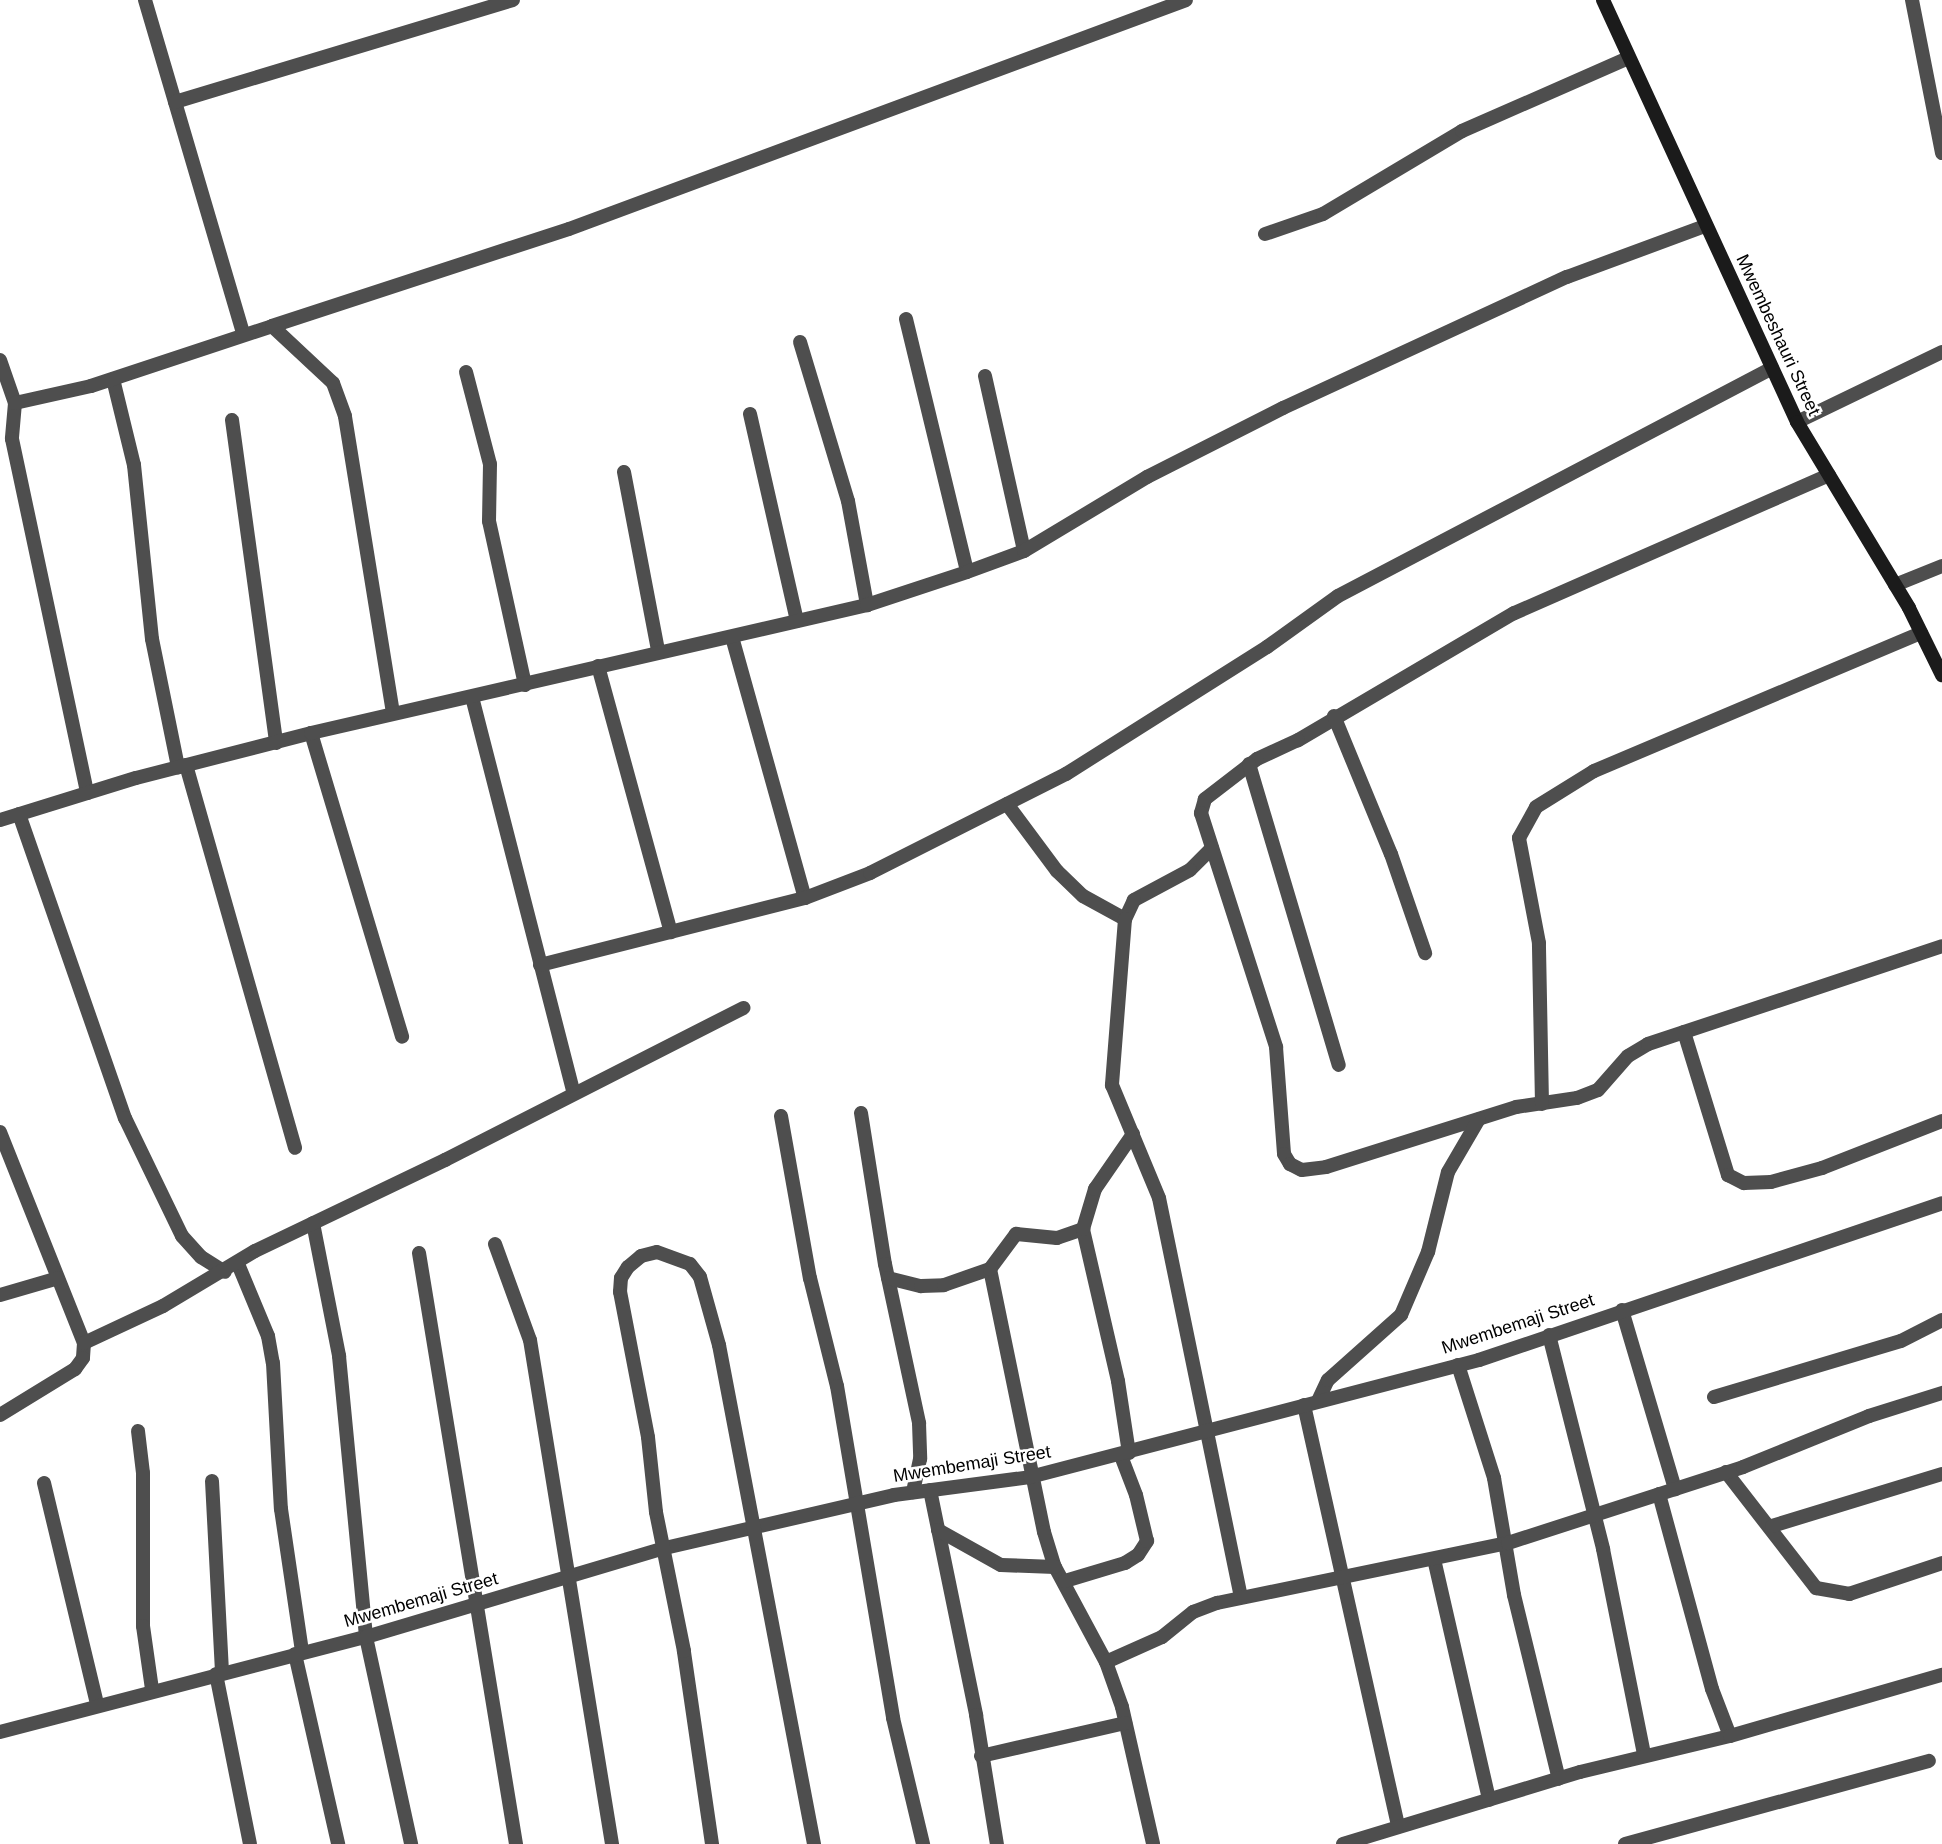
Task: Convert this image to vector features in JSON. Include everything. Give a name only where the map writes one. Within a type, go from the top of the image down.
[{"type":"street","points":[[145,0],[243,334]]},
{"type":"street","points":[[175,102],[513,0]]},
{"type":"street","points":[[15,403],[113,379],[243,334],[569,229],[1186,0]]},
{"type":"street","name":"Mwembeshauri Street","points":[[1603,0],[1797,422],[1895,585],[1941,672]]},
{"type":"street","points":[[1913,0],[1942,153]]},
{"type":"street","points":[[1265,234],[1323,214],[1462,131],[1628,58]]},
{"type":"street","points":[[0,821],[182,766],[657,651],[732,637],[867,605],[967,572],[1024,551],[1147,477],[1283,408],[1530,293],[1705,226]]},
{"type":"street","points":[[906,318],[967,572]]},
{"type":"street","points":[[272,326],[333,383],[345,416],[394,713]]},
{"type":"street","points":[[800,342],[848,501],[867,605]]},
{"type":"street","points":[[1797,422],[1942,352]]},
{"type":"street","points":[[0,360],[15,403],[6,441],[87,793]]},
{"type":"street","points":[[540,965],[805,898],[870,873],[1066,774],[1267,647],[1338,596],[1772,369]]},
{"type":"street","points":[[466,372],[490,464],[489,521],[524,685]]},
{"type":"street","points":[[985,376],[1024,551]]},
{"type":"street","points":[[113,379],[134,465],[152,639],[182,766],[295,1148]]},
{"type":"street","points":[[750,414],[797,621]]},
{"type":"street","points":[[232,420],[276,743]]},
{"type":"street","points":[[624,472],[657,651]]},
{"type":"street","points":[[1829,475],[1514,613],[1250,764],[1202,804],[1212,848],[1276,1047],[1284,1153],[1290,1164],[1302,1170],[1326,1167],[1479,1119],[1598,1090],[1628,1056],[1684,1032],[1942,946]]},
{"type":"street","points":[[1895,585],[1942,566]]},
{"type":"street","points":[[1542,1104],[1539,943],[1519,838],[1536,807],[1594,771],[1921,633]]},
{"type":"street","points":[[732,637],[805,898]]},
{"type":"street","points":[[598,666],[671,932]]},
{"type":"street","points":[[472,697],[573,1091]]},
{"type":"street","points":[[1334,716],[1391,854],[1424,953]]},
{"type":"street","points":[[311,733],[402,1037]]},
{"type":"street","points":[[1250,764],[1339,1065]]},
{"type":"street","points":[[1007,804],[1056,871],[1083,896],[1125,919]]},
{"type":"street","points":[[19,814],[124,1118],[182,1236],[201,1257],[225,1272]]},
{"type":"street","points":[[1212,848],[1190,870],[1134,900],[1125,919],[1112,1084],[1120,1113],[1133,1134],[1159,1198],[1241,1596]]},
{"type":"street","points":[[84,1343],[225,1272],[313,1223],[445,1160],[573,1091],[743,1007]]},
{"type":"street","points":[[1684,1032],[1728,1175],[1744,1183],[1771,1182],[1822,1168],[1942,1121]]},
{"type":"street","points":[[861,1113],[888,1278],[919,1423],[920,1459],[913,1492]]},
{"type":"street","points":[[781,1116],[858,1505],[893,1718],[923,1844]]},
{"type":"street","points":[[1398,1827],[1340,1579],[1311,1403],[1328,1380],[1401,1315],[1428,1252],[1448,1172],[1479,1119]]},
{"type":"street","points":[[0,1132],[84,1343],[83,1358],[75,1369],[0,1415]]},
{"type":"street","points":[[1065,1581],[1125,1563],[1139,1555],[1147,1541],[1125,1455],[1118,1381],[1083,1229],[1095,1189],[1133,1134]]},
{"type":"street","name":"Mwembemaji Street","points":[[0,1731],[97,1703],[366,1637],[665,1548],[757,1530],[913,1492],[1030,1477],[1125,1455],[1458,1365],[1942,1203]]},
{"type":"street","points":[[313,1223],[339,1356],[366,1637],[411,1844]]},
{"type":"street","points":[[888,1278],[921,1286],[944,1284],[990,1269],[1016,1234],[1057,1238],[1083,1229]]},
{"type":"street","points":[[495,1244],[530,1340],[612,1844]]},
{"type":"street","points":[[712,1844],[665,1548],[620,1292],[621,1278],[628,1268],[641,1256],[657,1252],[690,1264],[700,1277],[719,1345],[757,1530],[814,1844]]},
{"type":"street","points":[[419,1253],[516,1844]]},
{"type":"street","points":[[238,1264],[268,1336],[273,1363],[281,1509],[299,1653],[338,1844]]},
{"type":"street","points":[[990,1269],[1030,1477],[1055,1567],[1065,1581],[1106,1662],[1125,1723],[1153,1844]]},
{"type":"street","points":[[0,1295],[58,1278]]},
{"type":"street","points":[[1622,1310],[1675,1489]]},
{"type":"street","points":[[1714,1397],[1901,1341],[1942,1320]]},
{"type":"street","points":[[1549,1335],[1594,1515],[1644,1755]]},
{"type":"street","points":[[1458,1365],[1494,1478],[1508,1543],[1514,1595],[1559,1779]]},
{"type":"street","points":[[1106,1662],[1162,1637],[1193,1612],[1241,1596],[1340,1579],[1508,1543],[1727,1472],[1942,1393]]},
{"type":"street","points":[[138,1431],[144,1626],[152,1689]]},
{"type":"street","points":[[1727,1472],[1772,1526],[1801,1572],[1816,1588],[1832,1594],[1849,1594],[1942,1563]]},
{"type":"street","points":[[1772,1526],[1942,1474]]},
{"type":"street","points":[[212,1481],[219,1673],[250,1844]]},
{"type":"street","points":[[44,1483],[97,1703]]},
{"type":"street","points":[[930,1490],[997,1844]]},
{"type":"street","points":[[1659,1494],[1713,1689],[1730,1736]]},
{"type":"street","points":[[938,1530],[1001,1565],[1055,1567]]},
{"type":"street","points":[[1434,1559],[1489,1800]]},
{"type":"street","points":[[1343,1844],[1644,1755],[1730,1736],[1942,1675]]},
{"type":"street","points":[[981,1756],[1125,1723]]},
{"type":"street","points":[[1625,1844],[1929,1761]]}]
